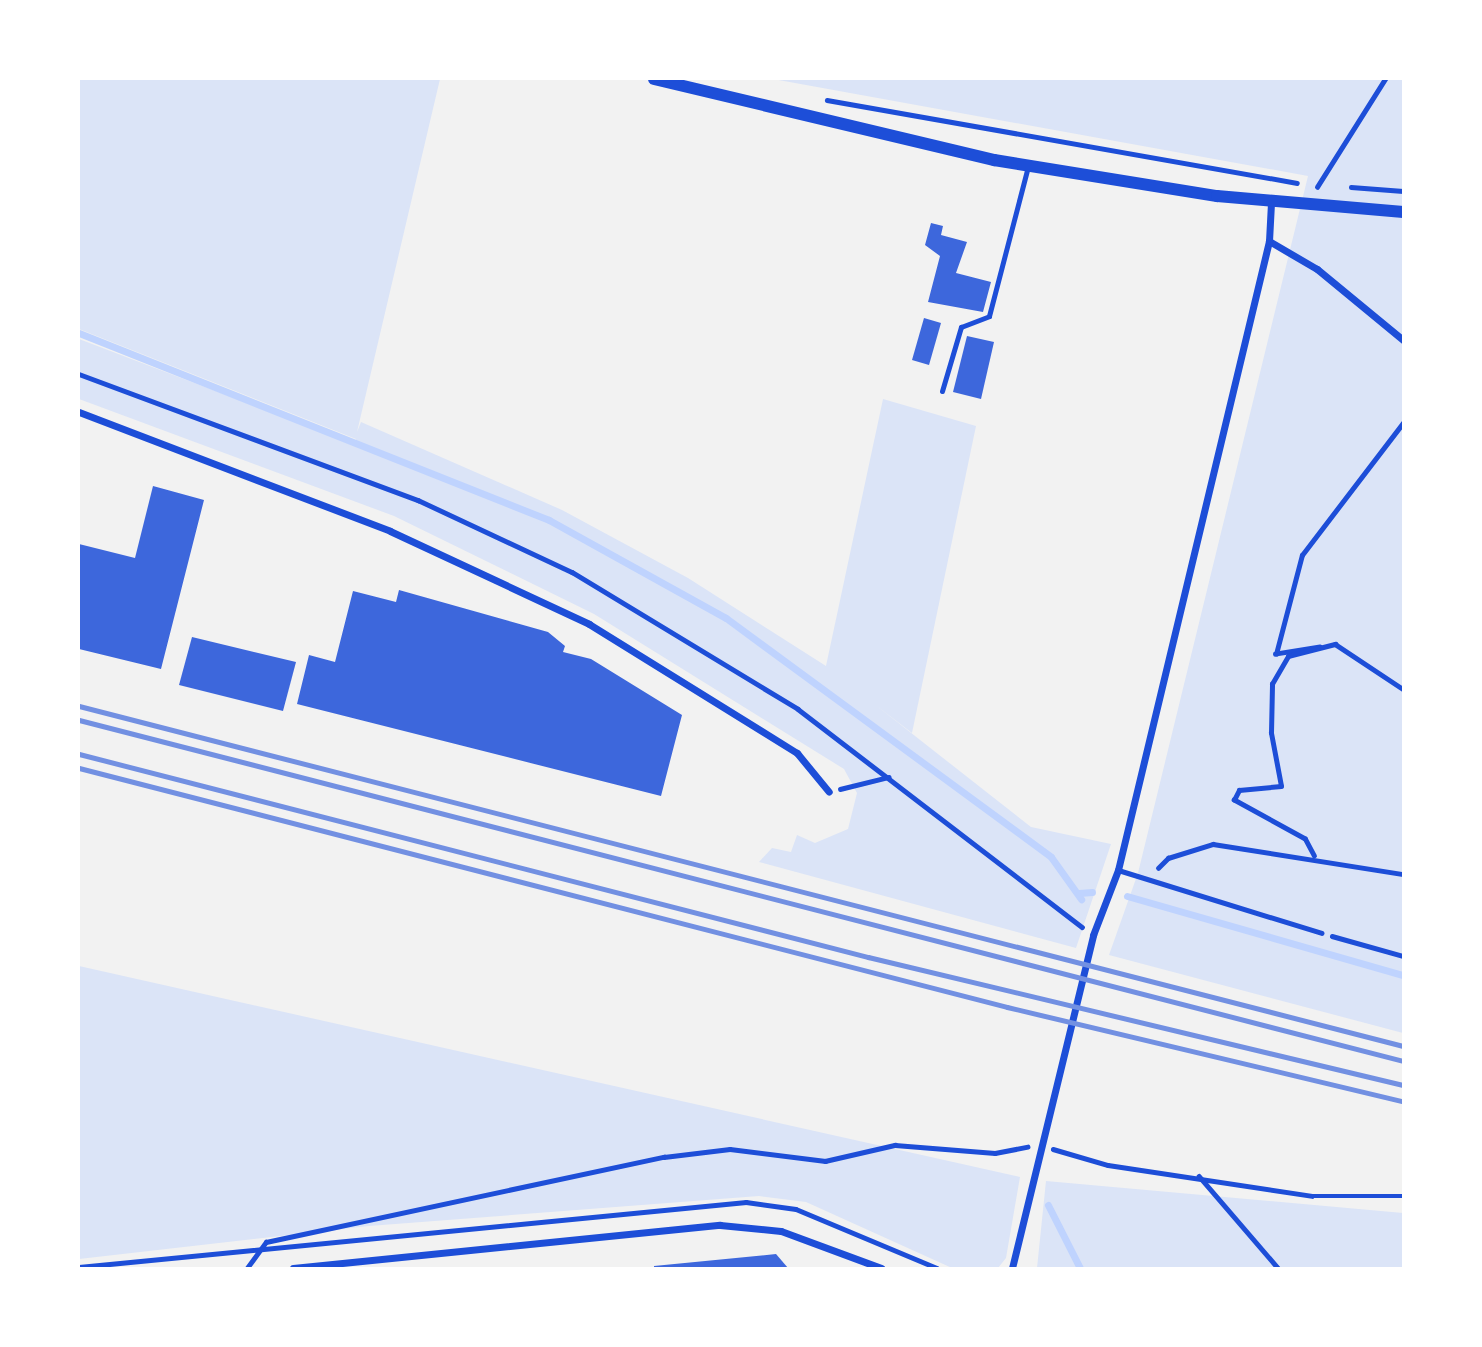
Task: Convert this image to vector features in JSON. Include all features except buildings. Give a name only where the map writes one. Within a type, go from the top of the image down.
[{"type":"street","points":[[654,79],[828,125],[1028,166],[1271,202],[1403,212]]},
{"type":"street","points":[[1012,1268],[1093,935],[1118,870],[1269,241],[1271,202]]},
{"type":"street","points":[[1269,241],[1317,269],[1403,340]]},
{"type":"street","points":[[79,412],[390,531],[589,624],[797,752],[829,792]]},
{"type":"street","points":[[293,1268],[720,1225],[782,1231],[881,1268]]},
{"type":"lane","points":[[942,391],[961,327],[989,316],[1028,166]]},
{"type":"lane","points":[[1118,870],[1321,933]]},
{"type":"path","points":[[1317,185],[1385,79]]},
{"type":"path","points":[[823,99],[1329,186]]},
{"type":"path","points":[[1342,187],[1403,191]]},
{"type":"path","points":[[1403,423],[1302,555],[1276,654],[1335,644],[1403,689]]},
{"type":"path","points":[[1314,856],[1305,839],[1234,800],[1239,790],[1281,786],[1271,733],[1272,684],[1288,656],[1335,644]]},
{"type":"path","points":[[829,792],[889,777]]},
{"type":"path","points":[[1148,880],[1168,858],[1213,844],[1314,856],[1403,874]]},
{"type":"path","points":[[1321,933],[1403,956]]},
{"type":"path","points":[[247,1268],[266,1242],[639,1161],[730,1149],[825,1161],[895,1145],[995,1153],[1027,1147]]},
{"type":"path","points":[[1053,1149],[1108,1165],[1198,1175],[1312,1196],[1403,1196]]},
{"type":"path","points":[[1198,1175],[1278,1268]]},
{"type":"shaded area","points":[[79,79],[440,79],[357,432],[361,422],[562,510],[688,578],[826,666],[883,399],[976,426],[912,733],[873,703],[1031,827],[1111,844],[1076,948],[759,862],[772,848],[791,852],[797,835],[815,843],[848,829],[857,793],[844,769],[594,614],[394,516],[79,399],[79,339],[354,444],[356,439],[79,329]]},
{"type":"shaded area","points":[[773,79],[1403,79],[1403,1033],[1109,955],[1138,873],[1308,176]]},
{"type":"shaded area","points":[[79,966],[1020,1177],[1006,1258],[998,1268],[952,1268],[806,1202],[759,1196],[369,1226],[79,1259]]},
{"type":"shaded area","points":[[1046,1181],[1403,1213],[1403,1268],[1037,1268]]},
{"type":"waterway","points":[[79,333],[549,520],[726,618],[1051,857],[1081,899]]},
{"type":"waterway","points":[[1079,893],[1092,892]]},
{"type":"waterway","points":[[1127,896],[1403,975]]},
{"type":"waterway","points":[[1048,1205],[1080,1268]]},
{"type":"railway","points":[[79,706],[1403,1046]]},
{"type":"railway","points":[[79,720],[1403,1061]]},
{"type":"railway","points":[[79,754],[868,957],[1403,1085]]},
{"type":"railway","points":[[79,768],[1007,1007],[1403,1101]]}]
